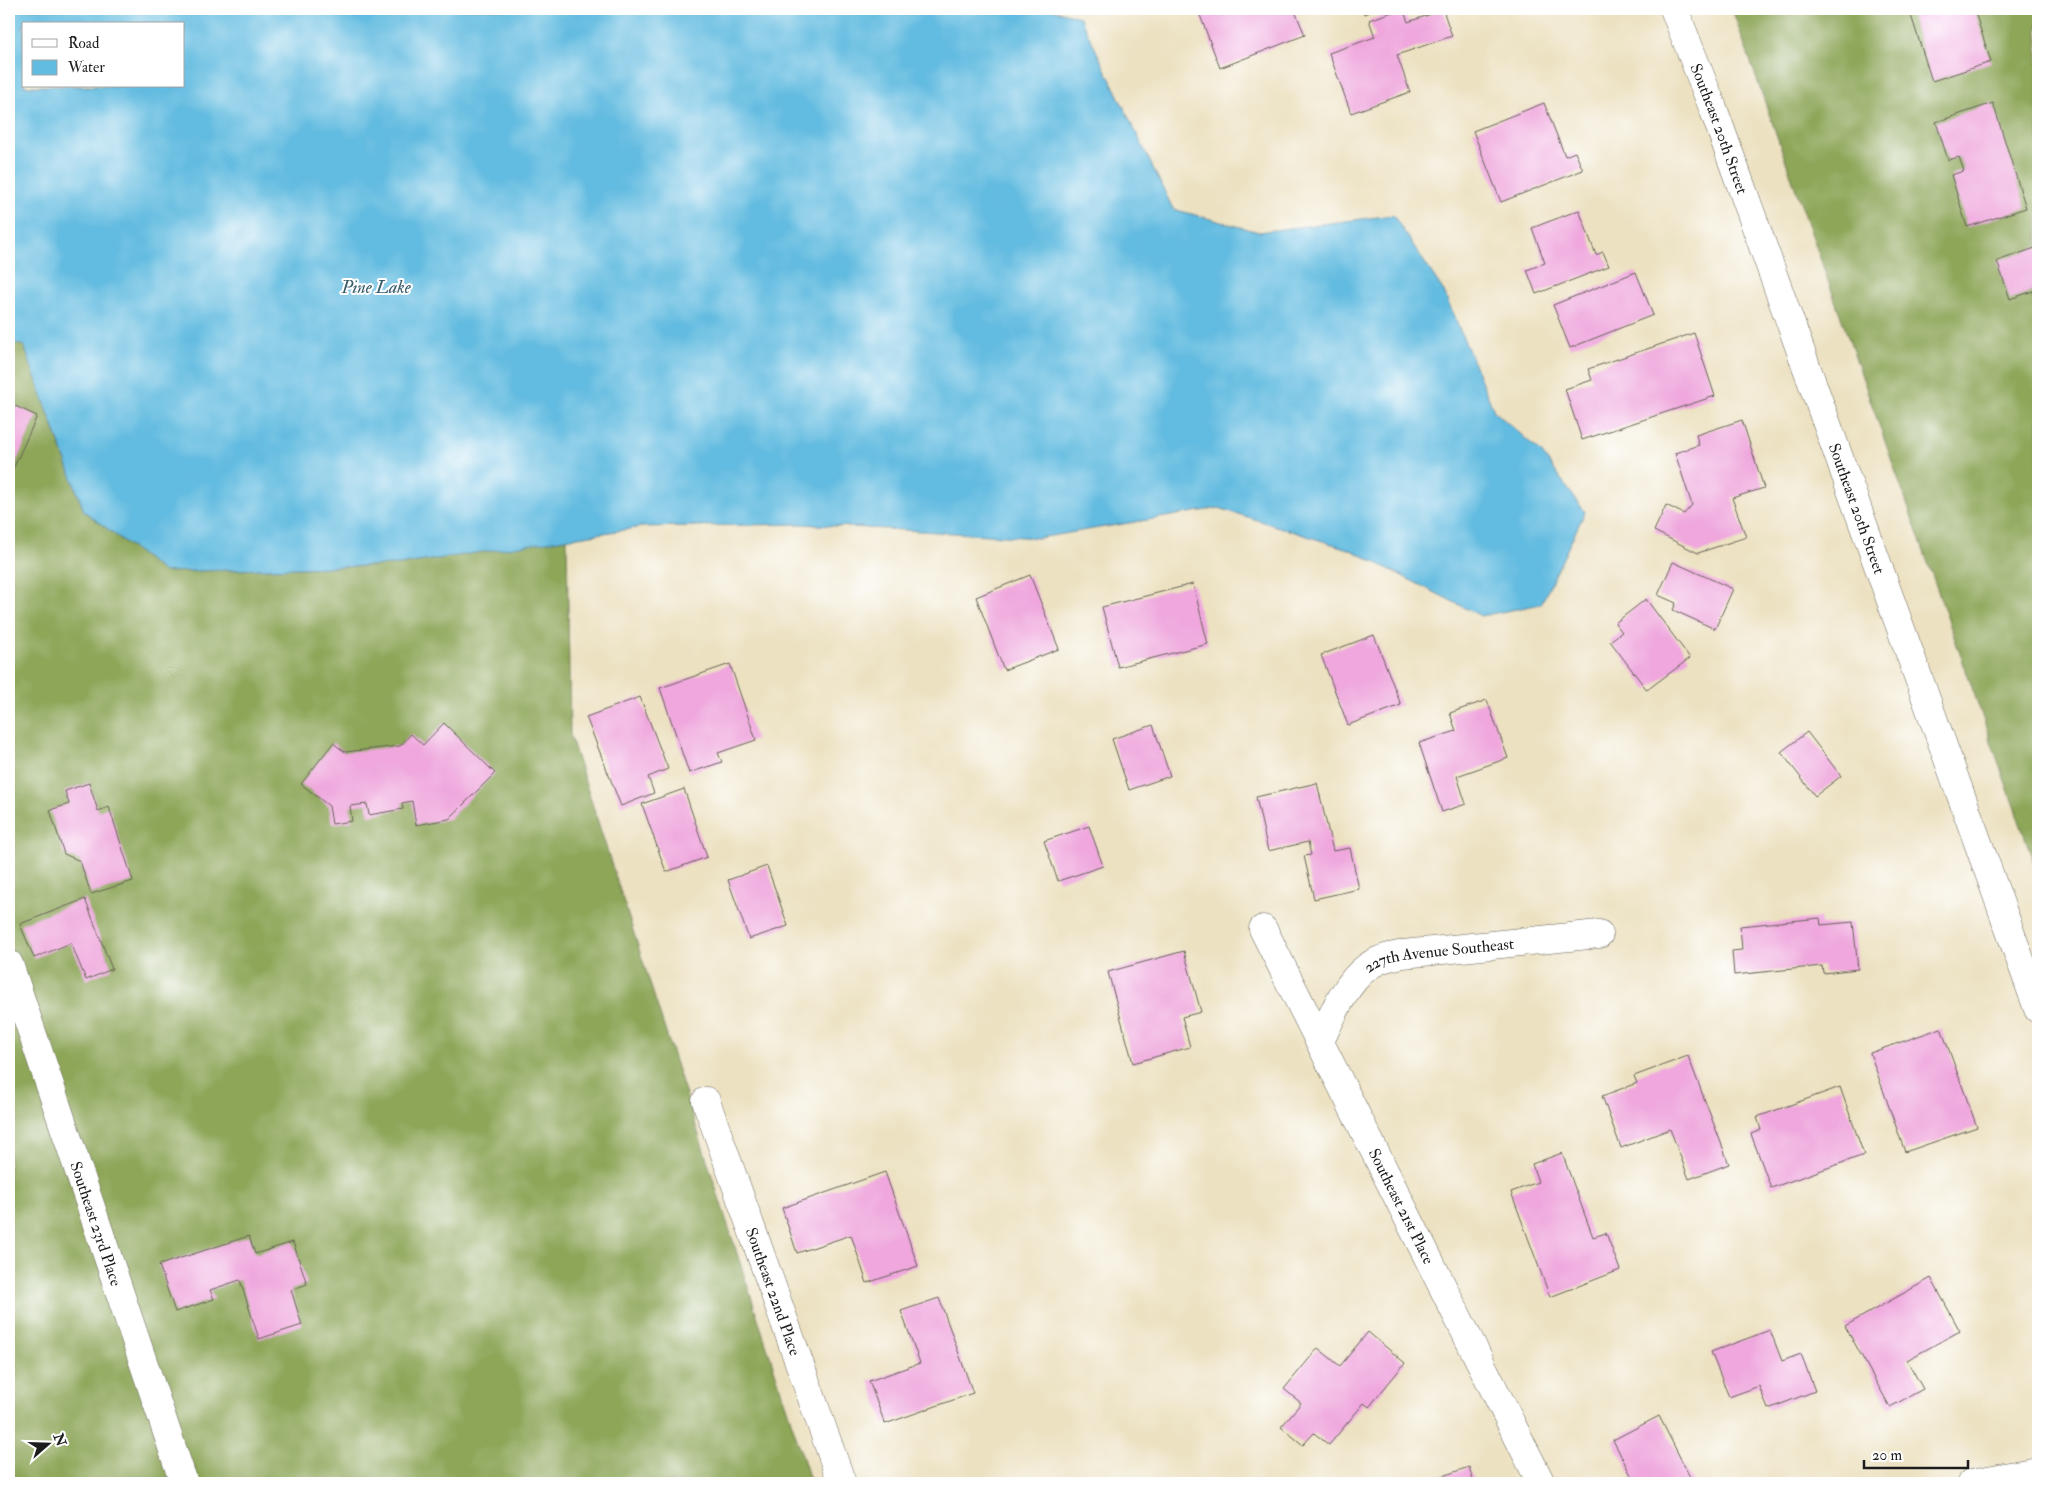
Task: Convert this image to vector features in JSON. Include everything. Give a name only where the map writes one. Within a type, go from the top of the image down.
[{"type":"street","name":"Southeast 20th Street","points":[[1674,9],[1720,126],[2038,1009]]},
{"type":"street","name":"Southeast 21st Place","points":[[1263,929],[1541,1483]]},
{"type":"street","name":"227th Avenue Southeast","points":[[1320,1041],[1341,999],[1361,973],[1378,960],[1403,954],[1599,934]]},
{"type":"street","name":"Southeast 23rd Place","points":[[9,964],[184,1483]]},
{"type":"street","name":"Southeast 22nd Place","points":[[706,1101],[842,1483]]},
{"type":"street","points":[[1971,1483],[2038,1472]]},
{"type":"street","points":[[2021,1483],[2038,1472]]},
{"type":"green space","points":[[1732,9],[2038,9],[2038,874]]},
{"type":"green space","points":[[9,341],[24,346],[84,511],[164,572],[399,565],[567,538],[570,735],[811,1483],[9,1483]]},
{"type":"water","name":"Pine Lake","points":[[9,9],[1050,9],[1080,17],[1173,209],[1259,232],[1393,215],[1443,290],[1494,411],[1541,452],[1585,512],[1541,604],[1481,616],[1351,550],[1219,508],[1039,538],[801,524],[642,527],[399,565],[164,572],[84,511],[24,346],[9,341]]},
{"type":"building","points":[[1294,9],[1305,35],[1220,68],[1198,10]]},
{"type":"building","points":[[1362,9],[1377,9],[1364,14]]},
{"type":"building","points":[[1403,9],[1408,22],[1443,10],[1452,36],[1397,55],[1410,92],[1351,113],[1329,53],[1375,37],[1369,20]]},
{"type":"building","points":[[1909,9],[1974,9],[1991,62],[1932,81]]},
{"type":"building","points":[[1544,103],[1565,156],[1575,152],[1583,170],[1501,202],[1473,131]]},
{"type":"building","points":[[1993,103],[2026,208],[1967,227],[1951,175],[1964,171],[1959,157],[1948,160],[1936,122]]},
{"type":"building","points":[[1579,210],[1596,255],[1603,252],[1609,266],[1536,294],[1527,270],[1545,263],[1532,228]]},
{"type":"building","points":[[2038,247],[2038,304],[2033,291],[2010,299],[1997,261]]},
{"type":"building","points":[[1636,272],[1653,315],[1570,348],[1553,305]]},
{"type":"building","points":[[1694,333],[1715,396],[1582,440],[1565,389],[1592,380],[1588,369]]},
{"type":"building","points":[[9,403],[37,416],[14,467],[9,464]]},
{"type":"building","points":[[1742,420],[1764,488],[1732,498],[1746,537],[1698,553],[1654,531],[1666,505],[1684,514],[1692,505],[1675,453],[1699,445],[1696,435]]},
{"type":"building","points":[[1673,562],[1733,589],[1715,629],[1673,610],[1676,603],[1658,595]]},
{"type":"building","points":[[1030,575],[1059,649],[1004,670],[976,597]]},
{"type":"building","points":[[1193,584],[1208,644],[1118,667],[1102,607]]},
{"type":"building","points":[[1646,599],[1690,658],[1647,690],[1610,641],[1622,632],[1615,623]]},
{"type":"building","points":[[1374,635],[1401,705],[1348,725],[1321,655]]},
{"type":"building","points":[[730,664],[756,740],[718,753],[722,762],[689,773],[660,688]]},
{"type":"building","points":[[640,697],[668,769],[648,777],[654,793],[621,806],[586,717]]},
{"type":"building","points":[[1487,700],[1508,758],[1457,776],[1466,804],[1442,812],[1419,743],[1456,731],[1450,713]]},
{"type":"building","points":[[444,723],[495,773],[449,819],[416,825],[412,801],[402,803],[403,809],[369,815],[367,804],[350,806],[352,821],[332,824],[329,806],[301,784],[333,743],[345,752],[400,746],[411,734],[423,745]]},
{"type":"building","points":[[1153,725],[1170,776],[1129,790],[1112,739]]},
{"type":"building","points":[[1807,732],[1841,776],[1815,796],[1781,752]]},
{"type":"building","points":[[89,783],[98,811],[109,807],[133,881],[91,894],[80,861],[64,854],[50,810],[69,804],[65,791]]},
{"type":"building","points":[[1317,783],[1333,851],[1350,848],[1359,889],[1314,899],[1304,856],[1311,855],[1308,842],[1268,851],[1256,797]]},
{"type":"building","points":[[684,789],[707,857],[666,872],[642,804]]},
{"type":"building","points":[[1089,826],[1103,866],[1058,881],[1044,841]]},
{"type":"building","points":[[767,866],[788,926],[749,939],[728,880]]},
{"type":"building","points":[[85,899],[112,969],[86,980],[71,943],[34,958],[20,924]]},
{"type":"building","points":[[1820,918],[1821,925],[1853,922],[1858,969],[1823,973],[1822,966],[1734,975],[1732,951],[1742,950],[1740,926]]},
{"type":"building","points":[[1184,951],[1201,1012],[1182,1017],[1190,1047],[1133,1063],[1108,972]]},
{"type":"building","points":[[1941,1028],[1977,1127],[1905,1152],[1870,1053]]},
{"type":"building","points":[[1688,1056],[1729,1164],[1689,1179],[1670,1129],[1621,1148],[1602,1096],[1637,1083],[1634,1076]]},
{"type":"building","points":[[1840,1087],[1864,1155],[1771,1188],[1751,1134],[1761,1130],[1757,1117]]},
{"type":"building","points":[[1562,1153],[1593,1237],[1606,1233],[1620,1270],[1550,1297],[1511,1192],[1538,1182],[1532,1164]]},
{"type":"building","points":[[885,1172],[918,1266],[867,1283],[851,1235],[797,1253],[782,1208]]},
{"type":"building","points":[[249,1236],[255,1254],[293,1242],[307,1284],[291,1290],[302,1325],[259,1339],[240,1280],[210,1290],[214,1299],[175,1312],[159,1265]]},
{"type":"building","points":[[1931,1278],[1960,1331],[1907,1360],[1923,1389],[1890,1407],[1845,1326]]},
{"type":"building","points":[[939,1298],[973,1393],[885,1424],[869,1381],[920,1363],[901,1311]]},
{"type":"building","points":[[1770,1330],[1782,1361],[1801,1354],[1815,1391],[1768,1409],[1759,1386],[1729,1397],[1711,1352]]},
{"type":"building","points":[[1368,1332],[1405,1363],[1369,1407],[1364,1403],[1329,1445],[1314,1433],[1303,1445],[1281,1427],[1301,1403],[1284,1389],[1318,1348],[1340,1366]]},
{"type":"building","points":[[1659,1416],[1693,1483],[1635,1483],[1613,1440]]},
{"type":"building","points":[[1469,1467],[1474,1483],[1422,1483]]}]
